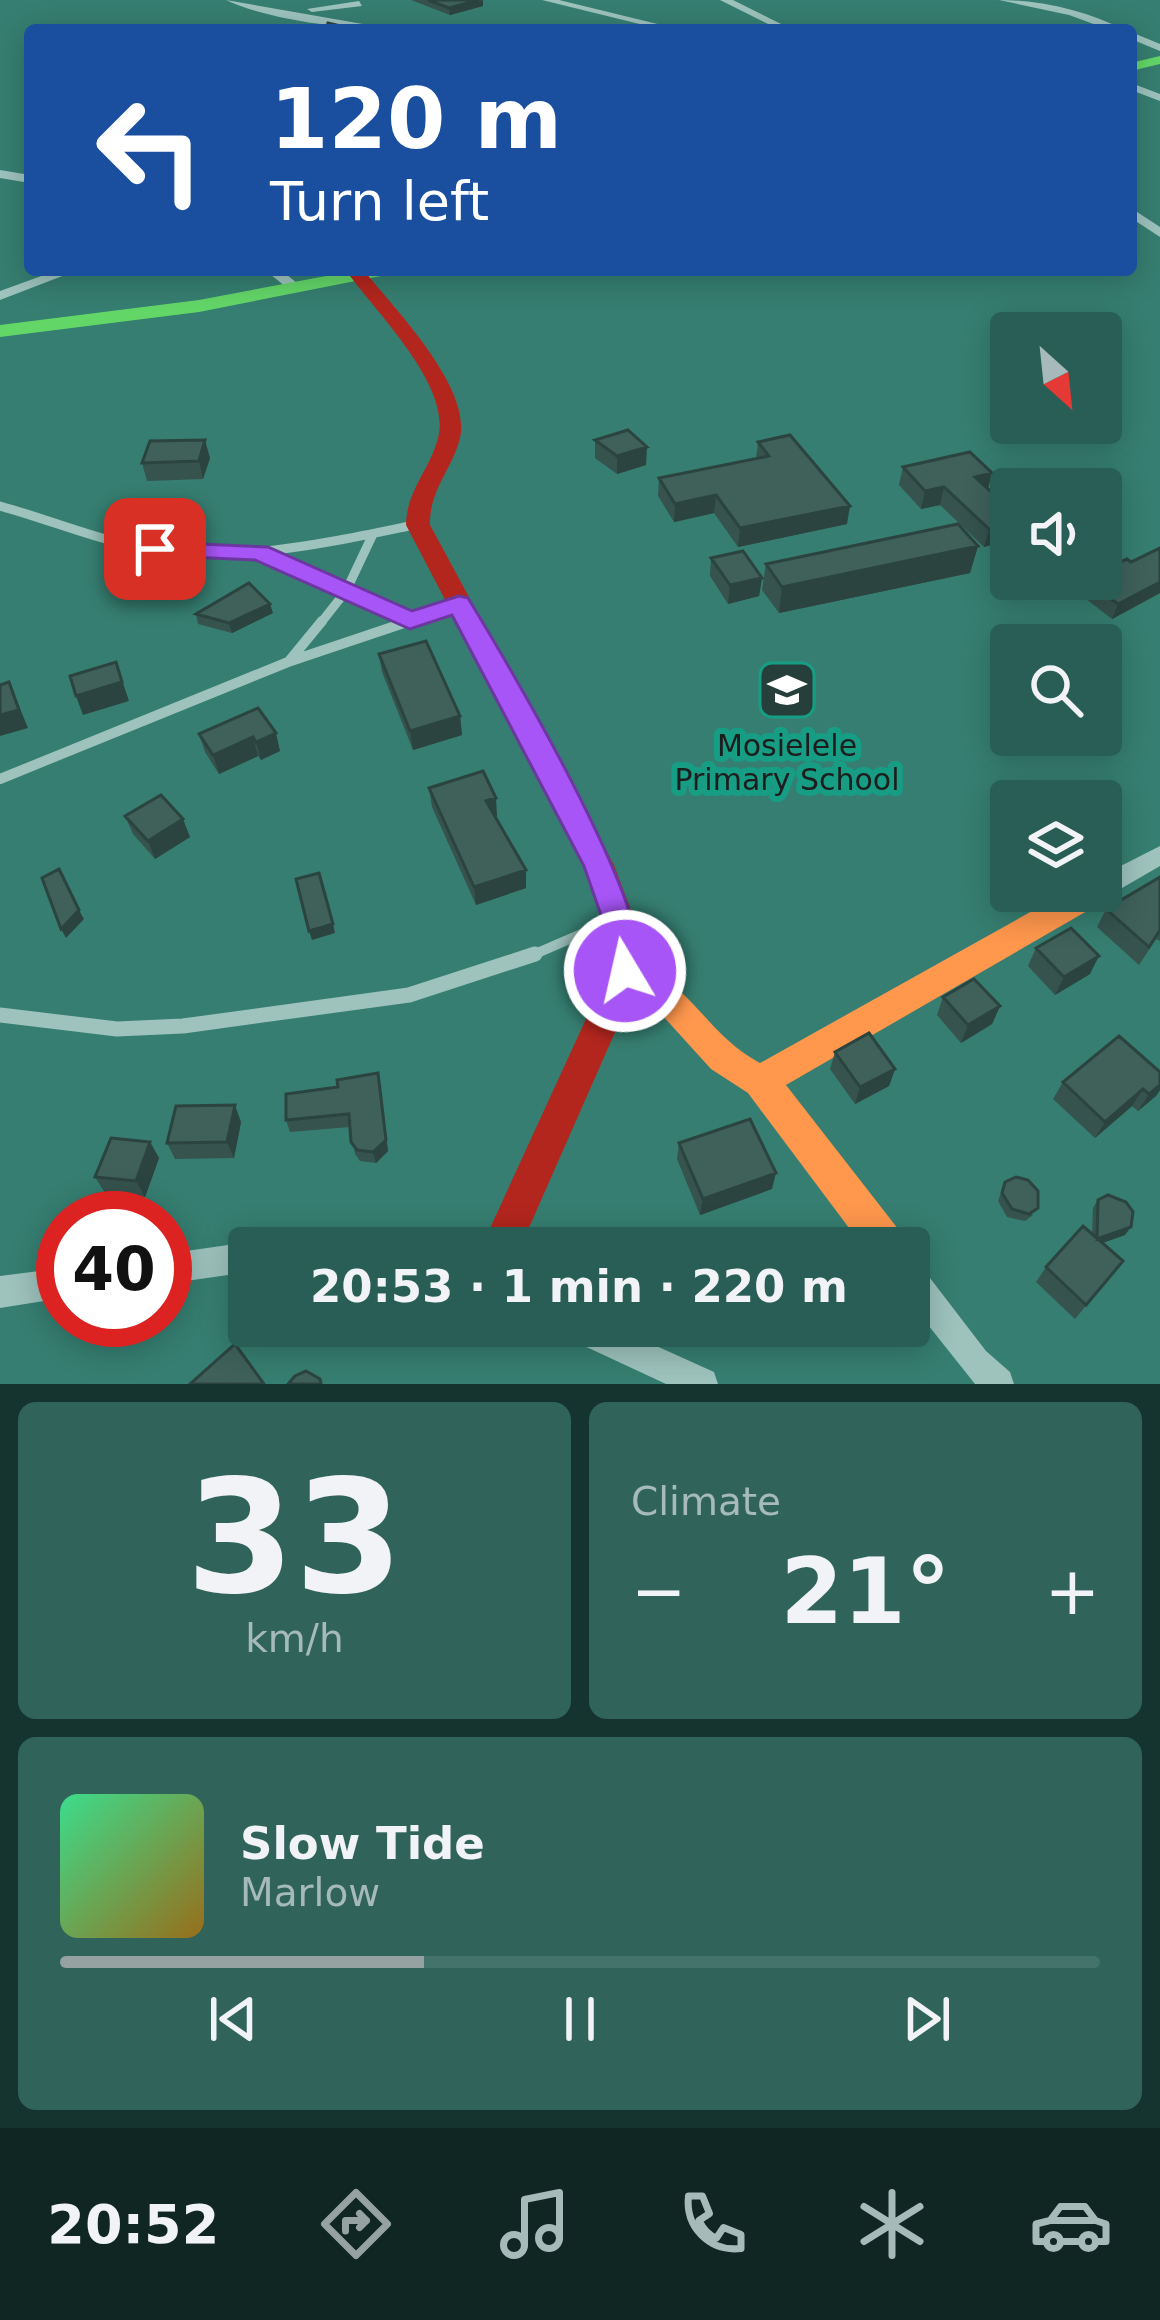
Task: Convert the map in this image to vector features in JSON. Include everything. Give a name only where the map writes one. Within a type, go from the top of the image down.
[{"type":"street","points":[[232,0],[282,14],[351,24]]},
{"type":"street","points":[[547,0],[650,24]]},
{"type":"street","points":[[725,0],[775,24]]},
{"type":"street","points":[[759,0],[780,24]]},
{"type":"street","points":[[1004,0],[1101,24]]},
{"type":"street","points":[[282,14],[357,2],[387,24]]},
{"type":"street","points":[[0,296],[55,276]]},
{"type":"street","points":[[280,276],[296,288]]},
{"type":"street","points":[[0,331],[158,312],[358,276]]},
{"type":"street","points":[[375,276],[446,397],[452,416],[452,430],[418,488],[418,525],[599,866],[618,918],[625,971],[509,1227]]},
{"type":"street","points":[[1122,876],[1160,855]]},
{"type":"street","points":[[760,1081],[1058,912]]},
{"type":"street","points":[[625,971],[657,983],[713,1054],[736,1075],[760,1081],[872,1227]]},
{"type":"street","points":[[192,1265],[228,1260]]},
{"type":"street","points":[[0,1292],[36,1287]]},
{"type":"street","points":[[930,1303],[998,1384]]},
{"type":"street","points":[[622,1347],[703,1384]]},
{"type":"lane","points":[[0,506],[131,546],[179,553],[259,552],[418,525]]},
{"type":"lane","points":[[288,662],[346,591],[373,534]]},
{"type":"lane","points":[[259,552],[410,620]]},
{"type":"lane","points":[[0,779],[288,662],[459,604]]},
{"type":"lane","points":[[0,1015],[117,1029],[183,1026],[409,995],[515,963],[618,918]]},
{"type":"building","points":[[428,0],[479,0],[449,8]]},
{"type":"building","points":[[628,430],[647,447],[617,456],[595,440]]},
{"type":"building","points":[[790,435],[850,506],[740,528],[716,495],[675,504],[659,478],[769,456],[758,442]]},
{"type":"building","points":[[205,440],[199,461],[142,463],[150,441]]},
{"type":"building","points":[[970,452],[990,471],[975,477],[990,491],[990,529],[944,487],[925,491],[903,467]]},
{"type":"building","points":[[958,524],[978,546],[782,587],[766,564]]},
{"type":"building","points":[[1160,548],[1160,582],[1118,604],[1113,600],[1122,600],[1122,561],[1131,562]]},
{"type":"building","points":[[743,551],[762,578],[730,585],[711,558]]},
{"type":"building","points":[[249,583],[270,604],[229,623],[196,614]]},
{"type":"building","points":[[426,641],[460,716],[410,731],[379,654]]},
{"type":"building","points":[[116,662],[122,682],[76,696],[70,676]]},
{"type":"building","points":[[9,682],[19,710],[0,715],[0,685]]},
{"type":"building","points":[[258,708],[276,733],[256,742],[253,737],[213,755],[199,734]]},
{"type":"building","points":[[483,771],[496,798],[486,801],[526,870],[474,887],[429,788]]},
{"type":"building","points":[[161,795],[183,819],[148,841],[125,816]]},
{"type":"building","points":[[59,869],[79,910],[61,929],[42,878]]},
{"type":"building","points":[[319,873],[333,924],[309,931],[296,879]]},
{"type":"building","points":[[1160,877],[1160,930],[1149,947],[1109,912],[1122,912],[1122,900]]},
{"type":"building","points":[[1071,928],[1099,956],[1064,977],[1036,948]]},
{"type":"building","points":[[974,979],[1000,1006],[968,1025],[943,997]]},
{"type":"building","points":[[869,1033],[895,1069],[860,1087],[835,1052]]},
{"type":"building","points":[[1119,1036],[1160,1072],[1160,1085],[1149,1094],[1143,1089],[1105,1122],[1063,1082]]},
{"type":"building","points":[[378,1073],[386,1140],[373,1152],[357,1150],[351,1142],[349,1114],[286,1120],[286,1094],[338,1087],[337,1080]]},
{"type":"building","points":[[235,1105],[227,1142],[167,1143],[176,1106]]},
{"type":"building","points":[[750,1119],[776,1173],[703,1199],[679,1143]]},
{"type":"building","points":[[111,1138],[150,1142],[136,1181],[95,1177]]},
{"type":"building","points":[[1016,1177],[1028,1180],[1038,1191],[1038,1208],[1029,1214],[1012,1209],[1002,1193],[1005,1182]]},
{"type":"building","points":[[1108,1195],[1126,1202],[1133,1212],[1131,1227],[1097,1239],[1098,1200]]},
{"type":"building","points":[[1083,1226],[1123,1261],[1086,1305],[1046,1267]]},
{"type":"building","points":[[237,1347],[264,1384],[190,1384]]},
{"type":"building","points":[[306,1371],[321,1384],[288,1384],[295,1376]]},
{"type":"traffic: fast","points":[[1137,66],[1160,60]]},
{"type":"traffic: fast","points":[[0,331],[199,306],[355,276]]},
{"type":"traffic: slow","points":[[761,1081],[1058,912]]},
{"type":"traffic: slow","points":[[625,971],[664,994],[723,1057],[761,1081],[872,1227]]},
{"type":"traffic: jam","points":[[359,276],[419,353],[445,399],[451,420],[449,438],[420,500],[418,525],[599,865],[618,918],[625,971],[509,1227]]},
{"type":"place","name":"Mosielele Primary School","points":[[787,690]]},
{"type":"route","points":[[155,549],[259,552],[410,620],[459,604],[599,866],[618,918],[625,971]]}]
